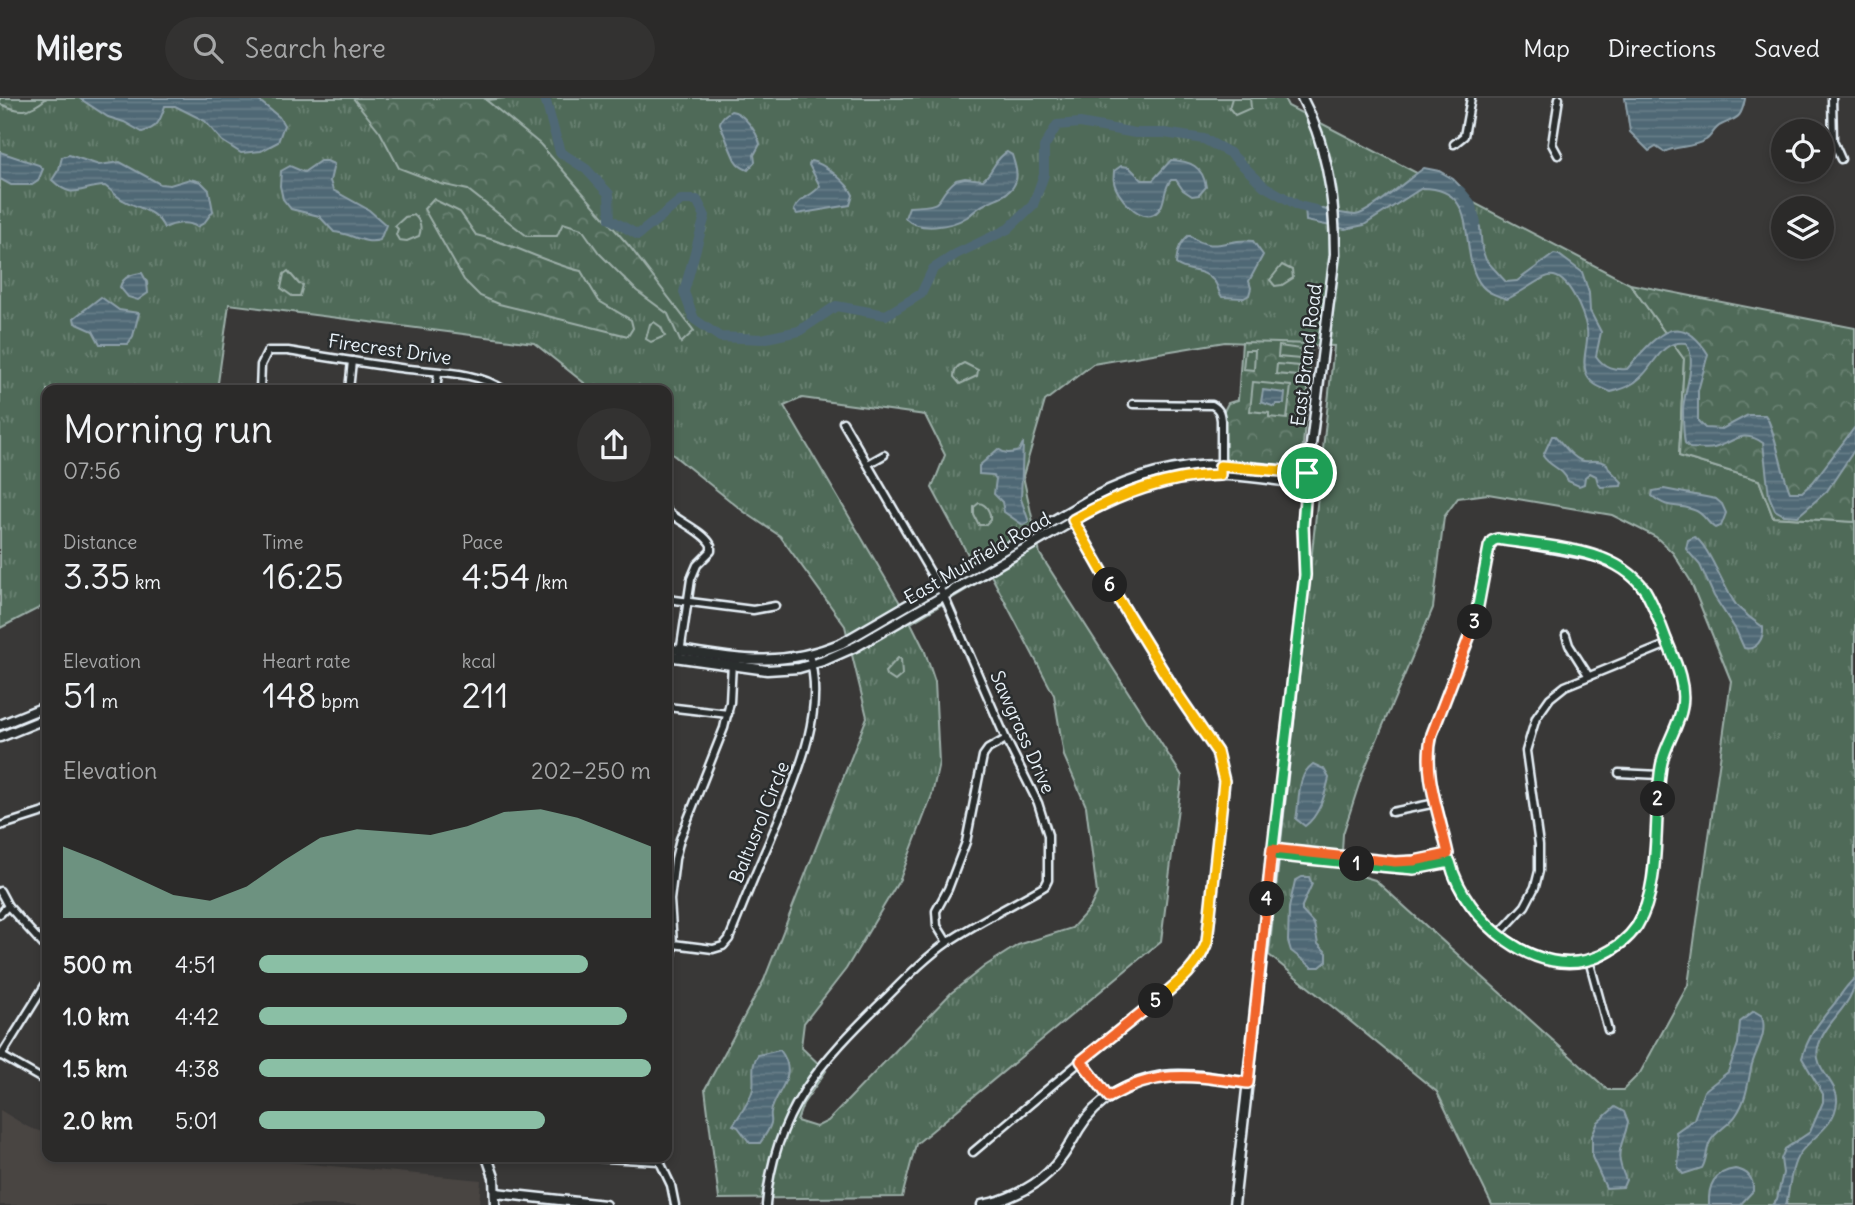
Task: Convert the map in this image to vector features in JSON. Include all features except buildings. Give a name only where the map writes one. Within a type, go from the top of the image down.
[{"type":"street","name":"East Brand Road","points":[[1234,1205],[1305,575],[1303,526],[1307,473],[1335,254],[1335,218],[1322,149],[1302,98]]},
{"type":"street","points":[[1454,144],[1464,136],[1471,98]]},
{"type":"street","points":[[1558,155],[1552,144],[1559,98]]},
{"type":"street","points":[[1832,98],[1833,141],[1842,159]]},
{"type":"street","name":"Firecrest Drive","points":[[260,385],[261,365],[268,351],[288,351],[469,375],[489,380],[496,385]]},
{"type":"street","points":[[350,385],[352,361]]},
{"type":"street","points":[[437,385],[438,373]]},
{"type":"street","points":[[1133,404],[1212,405],[1216,408],[1221,420],[1220,470]]},
{"type":"street","name":"Sawgrass Drive","points":[[843,422],[944,596],[1047,826],[1048,880],[1045,886],[947,942]]},
{"type":"street","points":[[868,464],[884,455]]},
{"type":"street","name":"East Muirfield Road","points":[[672,655],[680,654],[732,662],[767,670],[812,664],[857,646],[1117,496],[1139,488],[1220,470],[1306,484]]},
{"type":"street","name":"East Muirfield Road","points":[[732,662],[809,655],[842,643],[1111,488],[1138,478],[1164,471],[1307,473]]},
{"type":"street","points":[[973,1152],[1179,982],[1201,959],[1207,942],[1224,781],[1217,752],[1176,692],[1100,569],[1069,512]]},
{"type":"street","points":[[672,515],[709,540],[711,551],[697,565],[691,579],[680,654],[672,651]]},
{"type":"street","points":[[1497,539],[1587,554],[1615,563],[1630,574],[1646,592],[1668,643],[1679,672],[1683,698],[1679,719],[1665,753],[1660,775],[1651,886],[1643,915],[1636,928],[1618,946],[1589,960],[1563,963],[1541,959],[1520,950],[1464,898],[1449,858],[1429,770],[1430,741],[1473,626],[1492,541],[1497,539]]},
{"type":"street","points":[[672,601],[752,610],[775,606]]},
{"type":"street","points":[[1566,635],[1588,676]]},
{"type":"street","points":[[1500,933],[1525,906],[1539,871],[1539,845],[1526,761],[1531,730],[1536,718],[1550,698],[1566,686],[1668,643]]},
{"type":"street","name":"Baltusrol Circle","points":[[673,944],[713,948],[723,946],[729,939],[783,808],[804,749],[812,712],[814,674],[809,655]]},
{"type":"street","points":[[672,868],[728,714],[732,662]]},
{"type":"street","points":[[0,725],[42,708]]},
{"type":"street","points":[[672,708],[728,714]]},
{"type":"street","points":[[0,737],[42,720]]},
{"type":"street","points":[[766,1205],[769,1177],[782,1130],[809,1082],[871,1012],[947,942],[936,926],[936,911],[952,880],[966,842],[983,756],[988,748],[1006,739]]},
{"type":"street","points":[[1619,773],[1660,775]]},
{"type":"street","points":[[1392,812],[1436,803]]},
{"type":"street","points":[[0,826],[42,813]]},
{"type":"street","points":[[1272,852],[1401,869],[1427,867],[1449,858]]},
{"type":"street","points":[[0,891],[8,906],[42,943]]},
{"type":"street","points":[[0,914],[8,906]]},
{"type":"street","points":[[672,933],[672,953]]},
{"type":"street","points":[[1589,960],[1608,1030]]},
{"type":"street","points":[[42,990],[1,1055],[42,1079]]},
{"type":"street","points":[[1081,1061],[1109,1097]]},
{"type":"street","points":[[982,1205],[1024,1189],[1049,1172],[1080,1126],[1109,1097],[1127,1087],[1164,1076],[1248,1083]]},
{"type":"street","points":[[489,1162],[494,1178],[495,1205]]},
{"type":"street","points":[[660,1162],[671,1185],[675,1205]]},
{"type":"street","points":[[496,1193],[605,1205]]},
{"type":"shaded area","points":[[0,1110],[42,1132],[42,1162],[289,1162],[481,1180],[479,1205],[0,1205]]},
{"type":"green space","points":[[0,98],[1284,98],[1288,106],[1630,284],[1684,359],[1679,456],[1759,480],[1773,517],[1855,522],[1855,1205],[1492,1205],[1437,1092],[1269,955],[1334,346],[1225,342],[1093,364],[1045,401],[1023,476],[1040,554],[1182,776],[1161,941],[916,1144],[902,1197],[719,1199],[705,1089],[764,980],[867,717],[845,626],[780,536],[743,511],[672,454],[672,385],[587,385],[534,343],[229,304],[218,385],[42,385],[42,607],[0,628]],"holes":[[[802,398],[925,415],[945,455],[932,488],[972,562],[900,603],[784,406]],[[1488,494],[1612,515],[1656,537],[1673,553],[1690,580],[1731,681],[1688,985],[1640,1073],[1623,1090],[1608,1090],[1375,880],[1341,870],[1343,834],[1362,775],[1433,608],[1444,517],[1458,498]],[[991,575],[1054,695],[1064,756],[1086,806],[1097,893],[1090,908],[1072,928],[1018,945],[985,966],[951,993],[828,1121],[816,1127],[797,1121],[803,1104],[826,1071],[801,1047],[804,1023],[846,969],[900,879],[932,795],[939,763],[935,682],[924,649],[911,623]]]},
{"type":"green space","points":[[0,98],[47,98],[35,107],[20,110],[0,104]]},
{"type":"green space","points":[[353,98],[506,98],[486,100],[540,144],[630,247],[694,331],[681,343],[668,314],[637,291],[599,253],[582,229],[563,223],[557,236],[527,236],[468,190],[441,184],[399,168],[380,132]]},
{"type":"green space","points":[[1232,98],[1250,98],[1251,108],[1235,115],[1229,108]]},
{"type":"green space","points":[[433,199],[460,212],[476,235],[581,271],[599,301],[631,320],[633,328],[628,336],[499,304],[480,296],[464,280],[424,209]]},
{"type":"green space","points":[[414,215],[420,225],[419,236],[407,241],[399,240],[395,226],[405,217]]},
{"type":"green space","points":[[1282,265],[1292,270],[1293,278],[1275,286],[1270,280]]},
{"type":"green space","points":[[288,271],[303,285],[300,296],[292,296],[281,288],[284,274]]},
{"type":"green space","points":[[1630,284],[1855,328],[1855,522],[1773,517],[1759,480],[1679,456],[1684,359]]},
{"type":"green space","points":[[654,322],[661,327],[665,336],[651,342],[646,339],[650,324]]},
{"type":"green space","points":[[1242,342],[1312,344],[1301,468],[1225,460],[1224,411],[1228,403],[1238,400]]},
{"type":"green space","points":[[1279,346],[1301,349],[1300,359],[1278,357]]},
{"type":"green space","points":[[1245,350],[1255,350],[1254,370],[1243,369]]},
{"type":"green space","points":[[964,363],[978,370],[977,376],[960,384],[954,377],[958,367]]},
{"type":"green space","points":[[1277,364],[1299,366],[1298,376],[1276,374]]},
{"type":"green space","points":[[1253,382],[1291,386],[1287,419],[1250,411]]},
{"type":"green space","points":[[979,503],[986,507],[990,514],[990,520],[985,525],[979,525],[974,515],[974,507]]},
{"type":"green space","points":[[898,658],[901,659],[902,675],[895,681],[885,672]]},
{"type":"water","points":[[79,98],[256,98],[279,117],[284,125],[278,142],[261,151],[241,153],[222,141],[205,121],[175,106],[165,106],[158,123],[142,132],[108,117]]},
{"type":"water","points":[[1625,98],[1745,99],[1738,116],[1719,126],[1706,140],[1664,152],[1656,147],[1649,151],[1630,132]]},
{"type":"water","points":[[731,111],[749,123],[760,144],[754,155],[755,162],[748,170],[735,160],[720,123]]},
{"type":"water","points":[[0,152],[39,165],[43,169],[38,181],[32,185],[11,185],[0,179]]},
{"type":"water","points":[[1007,152],[1012,155],[1017,175],[1008,193],[953,223],[927,226],[918,225],[905,218],[909,207],[930,205],[939,201],[956,180],[983,180]]},
{"type":"water","points":[[69,155],[99,165],[120,162],[160,184],[170,185],[190,179],[201,182],[209,190],[213,211],[204,223],[197,227],[181,223],[164,228],[152,214],[121,199],[105,186],[77,191],[66,190],[52,180],[62,157]]},
{"type":"water","points":[[1171,160],[1199,169],[1206,187],[1199,195],[1192,196],[1183,190],[1176,180],[1171,180],[1158,211],[1148,215],[1135,211],[1116,187],[1114,171],[1121,166],[1129,167],[1142,180],[1153,180]]},
{"type":"water","points":[[320,161],[334,164],[330,181],[333,190],[369,210],[386,225],[380,240],[362,240],[334,232],[319,216],[291,209],[283,199],[281,171],[290,166],[304,172]]},
{"type":"water","points":[[811,161],[829,169],[841,179],[853,195],[850,205],[797,214],[794,210],[796,206],[820,186],[809,165]]},
{"type":"water","points":[[1424,168],[1439,171],[1462,188],[1480,227],[1486,260],[1506,282],[1517,281],[1554,254],[1582,272],[1589,293],[1590,311],[1601,332],[1596,356],[1606,366],[1627,369],[1646,348],[1666,332],[1686,332],[1697,339],[1708,354],[1698,391],[1698,421],[1705,428],[1722,429],[1748,415],[1765,415],[1772,429],[1790,492],[1802,492],[1813,482],[1855,427],[1855,449],[1827,491],[1798,516],[1784,515],[1775,510],[1769,496],[1763,443],[1743,437],[1711,449],[1690,448],[1685,443],[1683,409],[1691,358],[1686,343],[1671,345],[1665,349],[1641,377],[1627,387],[1611,392],[1593,383],[1585,368],[1587,330],[1579,306],[1569,288],[1563,281],[1549,276],[1507,299],[1487,291],[1474,273],[1462,211],[1454,199],[1442,191],[1422,188],[1364,225],[1345,229],[1306,221],[1305,205],[1355,215],[1361,213],[1379,203]]},
{"type":"water","points":[[1189,235],[1213,245],[1253,241],[1263,255],[1249,281],[1249,295],[1244,298],[1222,297],[1210,277],[1176,264],[1179,248]]},
{"type":"water","points":[[142,273],[147,282],[148,293],[138,300],[128,297],[120,287],[121,283],[129,276]]},
{"type":"water","points":[[101,297],[119,310],[139,313],[128,344],[100,344],[93,331],[75,323],[74,318]]},
{"type":"water","points":[[1263,390],[1285,393],[1284,404],[1276,404],[1275,407],[1261,402]]},
{"type":"water","points":[[1552,436],[1576,458],[1607,464],[1622,482],[1621,486],[1601,487],[1596,476],[1590,473],[1585,477],[1584,484],[1579,486],[1568,481],[1563,473],[1543,456]]},
{"type":"water","points":[[1023,443],[1021,499],[1029,522],[1023,525],[1004,512],[1002,502],[994,494],[996,479],[993,475],[979,474],[979,466],[998,449],[1005,453],[1016,452]]},
{"type":"water","points":[[1664,489],[1716,499],[1726,513],[1721,526],[1715,528],[1697,511],[1664,504],[1652,496],[1653,491]]},
{"type":"water","points":[[1694,537],[1705,547],[1737,606],[1763,627],[1761,640],[1756,646],[1744,648],[1714,596],[1700,565],[1686,549],[1688,540]]},
{"type":"water","points":[[1313,764],[1324,769],[1329,778],[1318,811],[1305,826],[1296,819],[1301,782]]},
{"type":"water","points":[[1309,877],[1312,884],[1302,911],[1314,924],[1318,944],[1327,953],[1327,961],[1320,967],[1312,967],[1291,951],[1288,941],[1289,908],[1295,881]]},
{"type":"water","points":[[1855,978],[1850,997],[1826,1029],[1818,1048],[1819,1063],[1837,1095],[1835,1110],[1828,1124],[1800,1153],[1792,1171],[1786,1205],[1772,1205],[1777,1199],[1783,1173],[1781,1159],[1785,1149],[1810,1132],[1823,1102],[1823,1094],[1802,1058],[1804,1051],[1817,1026]]},
{"type":"water","points":[[1754,1011],[1762,1016],[1763,1030],[1742,1104],[1733,1119],[1712,1138],[1702,1168],[1683,1174],[1678,1168],[1676,1132],[1694,1119],[1704,1091],[1728,1072],[1738,1044],[1740,1022]]},
{"type":"water","points":[[780,1050],[788,1067],[785,1082],[774,1104],[768,1131],[760,1143],[750,1143],[738,1127],[733,1125],[752,1094],[753,1067],[758,1055]]},
{"type":"water","points":[[1615,1107],[1624,1112],[1628,1122],[1619,1156],[1626,1180],[1623,1187],[1606,1188],[1592,1157],[1592,1136],[1598,1122]]},
{"type":"water","points":[[1735,1169],[1749,1176],[1753,1191],[1740,1205],[1709,1205],[1711,1186],[1717,1176]]},
{"type":"waterway","points":[[545,98],[560,152],[586,169],[609,194],[610,219],[638,235],[681,200],[697,200],[705,216],[684,292],[694,319],[720,337],[762,339],[799,331],[836,306],[886,315],[921,294],[933,269],[956,254],[1008,229],[1033,205],[1044,175],[1044,147],[1057,125],[1080,123],[1135,133],[1164,133],[1204,139],[1230,153],[1264,186],[1299,206],[1316,210]]},
{"type":"waterway","points":[[1460,191],[1470,203],[1476,222]]},
{"type":"route","points":[[1307,473],[1220,466],[1220,475],[1183,477],[1139,488],[1117,496],[1073,520],[1176,692],[1217,752],[1224,781],[1207,942],[1201,959],[1179,982],[1081,1061],[1109,1097],[1145,1080],[1164,1076],[1248,1083],[1272,849],[1395,862],[1448,854],[1429,770],[1429,749],[1432,734],[1478,611],[1489,547],[1492,541],[1497,539],[1606,559],[1622,568],[1639,583],[1652,603],[1679,672],[1683,698],[1679,719],[1661,762],[1648,901],[1636,928],[1609,952],[1589,960],[1552,962],[1520,950],[1482,918],[1464,898],[1450,862],[1401,869],[1272,855],[1272,849],[1305,575],[1303,526],[1307,473]]}]
